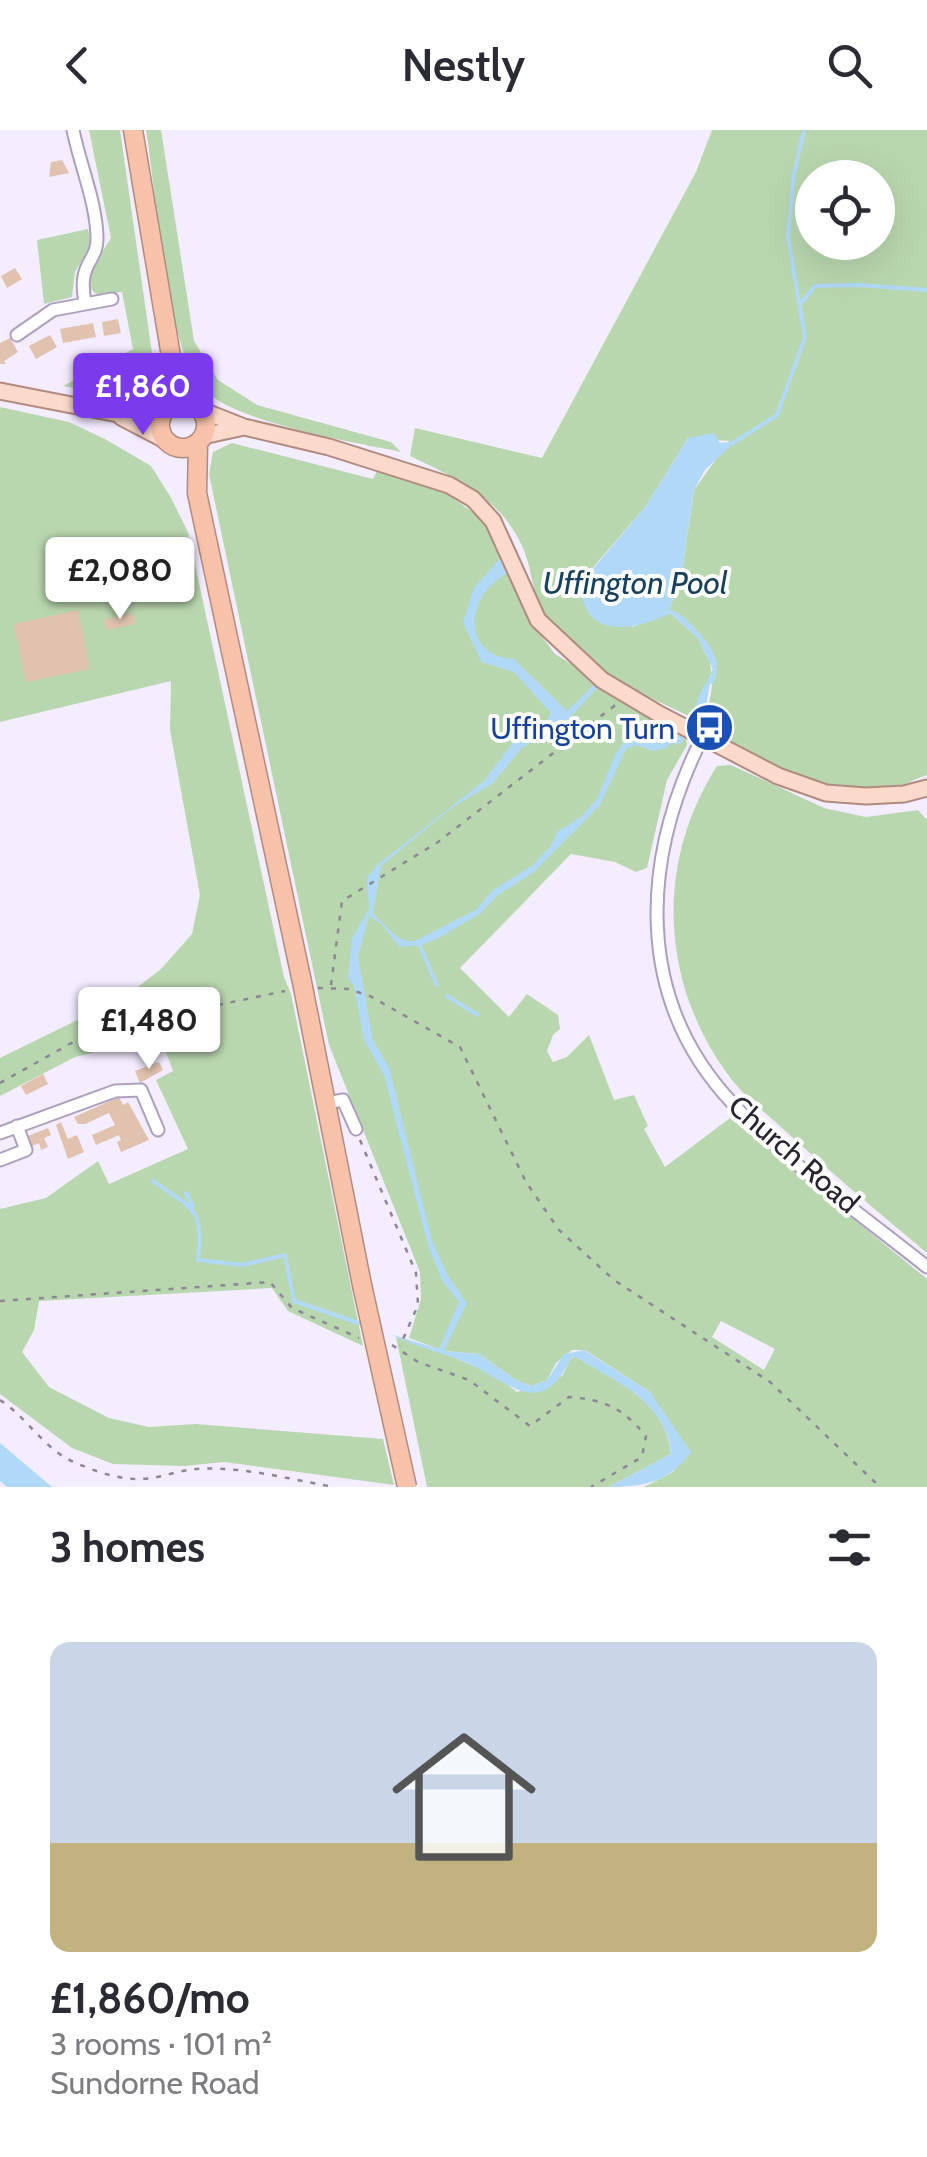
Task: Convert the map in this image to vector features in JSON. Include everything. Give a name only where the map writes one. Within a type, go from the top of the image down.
[{"type":"highway","points":[[133,130],[172,362],[160,428],[197,493]]},
{"type":"highway","points":[[172,362],[206,420],[200,440],[197,493],[407,1487]]},
{"type":"highway","points":[[166,410],[178,403],[198,408]]},
{"type":"highway","points":[[170,443],[200,440]]},
{"type":"main road","points":[[0,390],[118,414],[166,410]]},
{"type":"main road","points":[[198,408],[244,427],[329,447],[449,485],[473,499],[492,521],[538,620],[591,670],[624,693],[778,776],[826,793],[885,795],[927,788]]},
{"type":"main road","points":[[118,414],[170,443]]},
{"type":"main road","points":[[200,440],[244,427]]},
{"type":"street","points":[[72,130],[95,214],[98,242],[80,278],[85,302]]},
{"type":"street","points":[[17,335],[53,310],[112,298]]},
{"type":"street","name":"Church Road","points":[[700,735],[676,799],[656,877],[660,961],[683,1032],[701,1064],[732,1104],[927,1268]]},
{"type":"street","points":[[0,1132],[115,1092],[140,1090],[158,1130]]},
{"type":"street","points":[[326,1102],[342,1100],[356,1129]]},
{"type":"street","points":[[0,1160],[26,1150],[17,1126]]},
{"type":"path","points":[[330,988],[342,902],[438,842],[616,707],[624,693]]},
{"type":"path","points":[[316,988],[352,990],[390,1005],[460,1047],[526,1182],[559,1230],[614,1280],[770,1382],[880,1487]]},
{"type":"path","points":[[0,1083],[92,1031],[285,990]]},
{"type":"path","points":[[356,1129],[416,1273],[418,1305],[400,1345]]},
{"type":"path","points":[[0,1400],[15,1410],[43,1442],[73,1462],[124,1479],[149,1479],[196,1469],[260,1474],[334,1487]]},
{"type":"green space","points":[[89,130],[120,130],[156,381],[126,397],[63,386],[133,349],[122,292],[97,295],[88,286],[89,273],[111,238]]},
{"type":"green space","points":[[146,130],[161,130],[194,341],[218,380],[257,405],[391,442],[401,452],[269,421],[220,402],[204,390],[191,371],[172,307]]},
{"type":"green space","points":[[712,130],[927,130],[927,775],[876,793],[849,792],[803,780],[696,724],[711,695],[711,673],[693,718],[608,676],[570,648],[542,613],[525,553],[505,518],[478,493],[410,456],[415,428],[542,458],[696,172]],"holes":[[[688,438],[729,441],[694,490],[682,572],[669,611],[695,630],[710,662],[698,638],[670,613],[632,627],[584,578],[646,506]]]},
{"type":"green space","points":[[88,229],[91,245],[75,272],[72,297],[44,304],[37,240]]},
{"type":"green space","points":[[0,407],[69,422],[151,466],[188,532],[284,977],[291,994],[363,1346],[288,1311],[272,1288],[39,1301],[34,1330],[22,1352],[49,1387],[109,1418],[149,1427],[196,1424],[383,1439],[394,1485],[224,1462],[185,1466],[113,1464],[72,1448],[0,1394],[0,1209],[46,1198],[98,1161],[109,1184],[188,1149],[156,1080],[173,1071],[160,1036],[75,1057],[0,1096],[0,1058],[126,996],[161,969],[192,934],[200,895],[170,730],[171,681],[0,722]]},
{"type":"green space","points":[[232,443],[373,479],[377,471],[446,493],[493,532],[530,621],[555,654],[686,736],[687,745],[667,780],[647,868],[636,872],[615,862],[571,854],[460,968],[509,1017],[527,994],[558,1015],[560,1029],[547,1051],[553,1062],[567,1057],[589,1035],[614,1100],[634,1095],[648,1126],[644,1129],[665,1167],[730,1118],[927,1279],[927,1487],[644,1487],[673,1472],[685,1447],[650,1392],[585,1350],[572,1350],[556,1363],[547,1380],[532,1386],[516,1380],[479,1354],[444,1351],[409,1338],[421,1299],[420,1272],[329,1045],[209,474],[213,452]],"holes":[[[721,1321],[775,1349],[764,1370],[712,1337]]]},
{"type":"green space","points":[[731,765],[824,808],[866,817],[918,810],[927,820],[927,1253],[743,1093],[708,1044],[690,1005],[674,925],[675,884],[697,804],[717,766]]},
{"type":"green space","points":[[396,1337],[475,1366],[517,1392],[562,1376],[571,1358],[576,1357],[622,1384],[649,1406],[660,1420],[671,1454],[609,1487],[427,1487]]},
{"type":"water","name":"Uffington Pool","points":[[714,433],[720,443],[736,441],[705,470],[694,490],[682,572],[670,610],[680,614],[701,635],[713,669],[698,638],[670,613],[626,627],[600,623],[583,601],[581,583],[646,506],[688,438]]},
{"type":"water","points":[[504,554],[511,570],[482,597],[475,620],[478,639],[492,653],[514,659],[567,711],[596,683],[600,685],[561,727],[522,748],[493,783],[450,809],[381,866],[373,914],[397,936],[415,941],[477,909],[492,891],[533,865],[551,846],[557,832],[581,817],[597,799],[615,755],[630,733],[667,735],[681,730],[713,670],[704,716],[679,745],[670,743],[667,748],[653,751],[637,745],[626,749],[600,805],[534,872],[498,895],[481,913],[421,945],[400,947],[369,916],[358,957],[373,1040],[389,1067],[432,1240],[448,1276],[467,1303],[444,1351],[479,1354],[516,1380],[532,1386],[547,1380],[564,1354],[584,1350],[650,1392],[691,1452],[674,1470],[655,1481],[609,1487],[671,1454],[660,1420],[637,1395],[576,1357],[571,1358],[547,1389],[535,1393],[522,1391],[463,1361],[390,1334],[439,1349],[459,1302],[442,1280],[428,1245],[384,1075],[364,1040],[354,986],[348,978],[352,938],[369,909],[367,878],[377,865],[484,781],[518,736],[547,720],[551,713],[514,672],[482,662],[463,623],[474,588]]},
{"type":"water","points":[[0,1443],[52,1487],[7,1487],[0,1481]]},
{"type":"building","points":[[62,160],[69,173],[49,177],[51,162]]},
{"type":"building","points":[[15,268],[22,279],[7,288],[1,276]]},
{"type":"building","points":[[118,319],[121,333],[104,336],[102,322]]},
{"type":"building","points":[[93,323],[96,337],[63,343],[60,329]]},
{"type":"building","points":[[50,335],[57,347],[36,359],[29,346]]},
{"type":"building","points":[[10,338],[18,352],[4,361],[6,364],[0,364],[0,343]]},
{"type":"building","points":[[78,610],[90,669],[26,682],[14,624]]},
{"type":"building","points":[[133,613],[135,624],[107,630],[104,620]]},
{"type":"building","points":[[159,1062],[163,1070],[140,1083],[135,1071]]},
{"type":"building","points":[[43,1074],[48,1084],[26,1095],[21,1086]]},
{"type":"building","points":[[119,1097],[123,1105],[128,1102],[149,1140],[121,1152],[119,1135],[96,1145],[92,1135],[115,1125],[109,1113],[85,1124],[78,1124],[74,1117]]},
{"type":"building","points":[[61,1122],[68,1139],[77,1135],[84,1152],[68,1159],[56,1125]]},
{"type":"building","points":[[48,1128],[51,1135],[44,1138],[48,1147],[41,1150],[39,1143],[32,1146],[28,1136]]},
{"type":"waterway","points":[[733,443],[777,415],[805,337],[788,238],[794,174],[804,130]]},
{"type":"waterway","points":[[800,304],[815,286],[927,290]]},
{"type":"waterway","points":[[683,619],[712,655],[712,682]]},
{"type":"waterway","points":[[419,944],[437,985]]},
{"type":"waterway","points":[[447,996],[478,1015]]},
{"type":"waterway","points":[[153,1181],[193,1211],[199,1229],[198,1260],[243,1265],[285,1255],[294,1301],[367,1326]]},
{"type":"waterway","points":[[186,1193],[193,1206]]},
{"type":"place","name":"Uffington Turn","points":[[710,728]]}]
